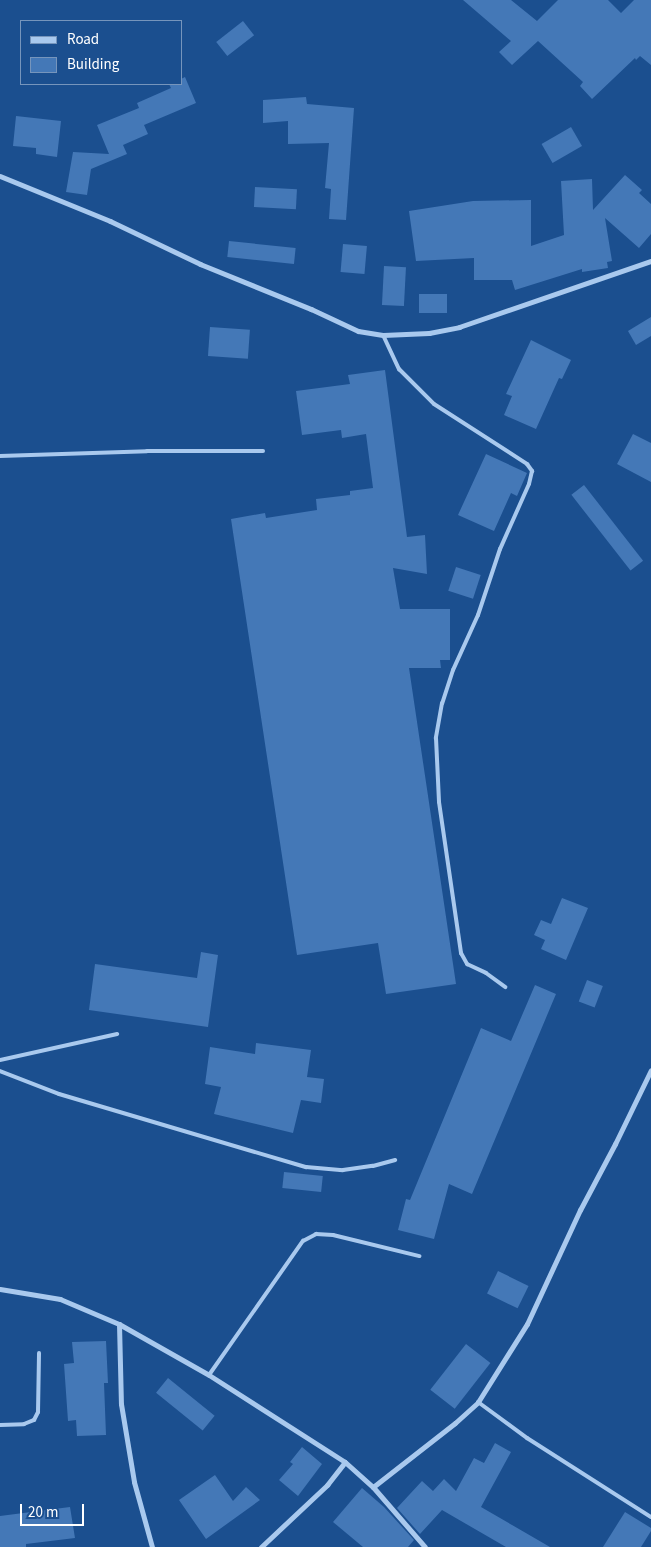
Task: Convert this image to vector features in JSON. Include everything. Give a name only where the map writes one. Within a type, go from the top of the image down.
[{"type":"street","points":[[0,176],[110,220],[200,264],[311,308],[358,331],[383,335],[429,332],[459,326],[651,261]]},
{"type":"street","points":[[373,1487],[455,1423],[478,1402],[527,1324],[580,1210],[651,1070]]},
{"type":"street","points":[[0,1289],[60,1299],[119,1324],[209,1375],[345,1462],[373,1487],[425,1547]]},
{"type":"street","points":[[119,1324],[121,1404],[134,1482],[152,1547]]},
{"type":"street","points":[[261,1547],[327,1485],[345,1462]]},
{"type":"lane","points":[[383,335],[399,369],[434,404],[527,464],[532,471],[529,484],[500,550],[478,614],[453,670],[442,704],[436,738],[439,802],[461,952],[467,964],[486,973],[505,987]]},
{"type":"lane","points":[[0,456],[147,450],[263,451]]},
{"type":"lane","points":[[0,1060],[117,1034]]},
{"type":"lane","points":[[0,1071],[59,1094],[306,1167],[343,1170],[373,1166],[395,1160]]},
{"type":"lane","points":[[209,1375],[303,1241],[316,1234],[333,1235],[419,1256]]},
{"type":"lane","points":[[0,1425],[24,1424],[34,1420],[38,1412],[39,1353]]},
{"type":"lane","points":[[478,1402],[535,1443],[651,1517]]},
{"type":"building","points":[[463,0],[511,0],[537,21],[558,0],[608,0],[621,13],[634,0],[651,0],[651,65],[640,56],[636,60],[635,58],[592,99],[580,86],[583,82],[538,41],[512,65],[499,52],[511,41]]},
{"type":"building","points":[[243,21],[254,35],[227,56],[216,42]]},
{"type":"building","points":[[185,77],[196,103],[144,125],[148,134],[123,145],[127,154],[91,169],[87,195],[66,192],[73,152],[109,154],[97,125],[139,108],[137,103],[171,88],[170,85],[182,85],[182,78]]},
{"type":"building","points":[[306,97],[307,104],[354,108],[346,220],[329,219],[331,189],[325,188],[329,143],[288,144],[288,121],[263,123],[263,100]]},
{"type":"building","points":[[16,116],[61,121],[57,157],[36,154],[36,148],[13,146]]},
{"type":"building","points":[[571,127],[582,146],[553,163],[542,144]]},
{"type":"building","points":[[625,175],[642,190],[639,193],[651,204],[651,234],[639,248],[605,218],[612,261],[607,262],[608,268],[582,272],[582,269],[515,290],[512,280],[474,280],[474,258],[416,261],[409,211],[473,201],[531,200],[531,246],[564,235],[561,181],[592,179],[593,210]]},
{"type":"building","points":[[255,187],[297,189],[296,209],[254,207]]},
{"type":"building","points":[[229,241],[296,248],[294,264],[227,257]]},
{"type":"building","points":[[343,244],[367,246],[364,274],[341,272]]},
{"type":"building","points":[[384,266],[406,267],[404,306],[382,305]]},
{"type":"building","points":[[419,294],[447,294],[447,313],[419,313]]},
{"type":"building","points":[[651,317],[651,336],[636,345],[628,331]]},
{"type":"building","points":[[210,327],[250,330],[248,359],[208,356]]},
{"type":"building","points":[[531,340],[571,360],[562,379],[559,378],[536,429],[504,415],[512,396],[506,394]]},
{"type":"building","points":[[385,370],[407,537],[425,535],[427,574],[393,568],[400,609],[450,609],[450,660],[440,660],[441,668],[409,668],[456,984],[386,994],[378,943],[297,955],[231,519],[265,513],[266,518],[317,510],[316,499],[350,495],[350,491],[373,488],[366,434],[342,438],[341,430],[302,435],[296,391],[350,384],[348,375]]},
{"type":"building","points":[[633,434],[651,443],[651,482],[617,464]]},
{"type":"building","points":[[486,454],[527,473],[517,496],[511,493],[494,531],[458,515]]},
{"type":"building","points":[[584,485],[643,561],[630,570],[571,495]]},
{"type":"building","points":[[456,567],[481,575],[473,599],[448,591]]},
{"type":"building","points":[[562,898],[588,908],[566,960],[541,949],[545,940],[534,935],[541,920],[551,924]]},
{"type":"building","points":[[201,952],[218,955],[208,1027],[89,1010],[95,964],[197,978]]},
{"type":"building","points":[[587,980],[603,986],[595,1008],[579,1001]]},
{"type":"building","points":[[535,985],[556,994],[472,1194],[449,1184],[434,1239],[398,1230],[406,1199],[410,1200],[481,1028],[511,1041]]},
{"type":"building","points":[[256,1043],[311,1050],[307,1077],[324,1079],[321,1103],[301,1100],[293,1133],[214,1114],[221,1087],[205,1084],[210,1047],[255,1054]]},
{"type":"building","points":[[284,1172],[323,1176],[321,1192],[282,1188]]},
{"type":"building","points":[[498,1271],[529,1286],[518,1308],[487,1293]]},
{"type":"building","points":[[106,1341],[108,1383],[104,1383],[106,1435],[77,1436],[76,1420],[68,1421],[64,1364],[74,1363],[72,1342]]},
{"type":"building","points":[[466,1344],[490,1363],[455,1409],[430,1390]]},
{"type":"building","points":[[168,1378],[215,1416],[203,1431],[156,1393]]},
{"type":"building","points":[[495,1443],[511,1452],[481,1507],[550,1547],[506,1547],[442,1510],[420,1534],[397,1508],[422,1481],[433,1491],[444,1479],[456,1491],[474,1458],[484,1463]]},
{"type":"building","points":[[302,1447],[322,1464],[298,1496],[279,1480],[293,1464],[290,1462]]},
{"type":"building","points":[[215,1475],[233,1501],[246,1487],[260,1500],[206,1539],[179,1500]]},
{"type":"building","points":[[362,1488],[384,1507],[414,1540],[408,1547],[363,1547],[333,1522]]},
{"type":"building","points":[[70,1507],[75,1538],[26,1544],[26,1547],[0,1547],[0,1516]]},
{"type":"building","points":[[625,1512],[651,1528],[641,1547],[603,1547]]}]
